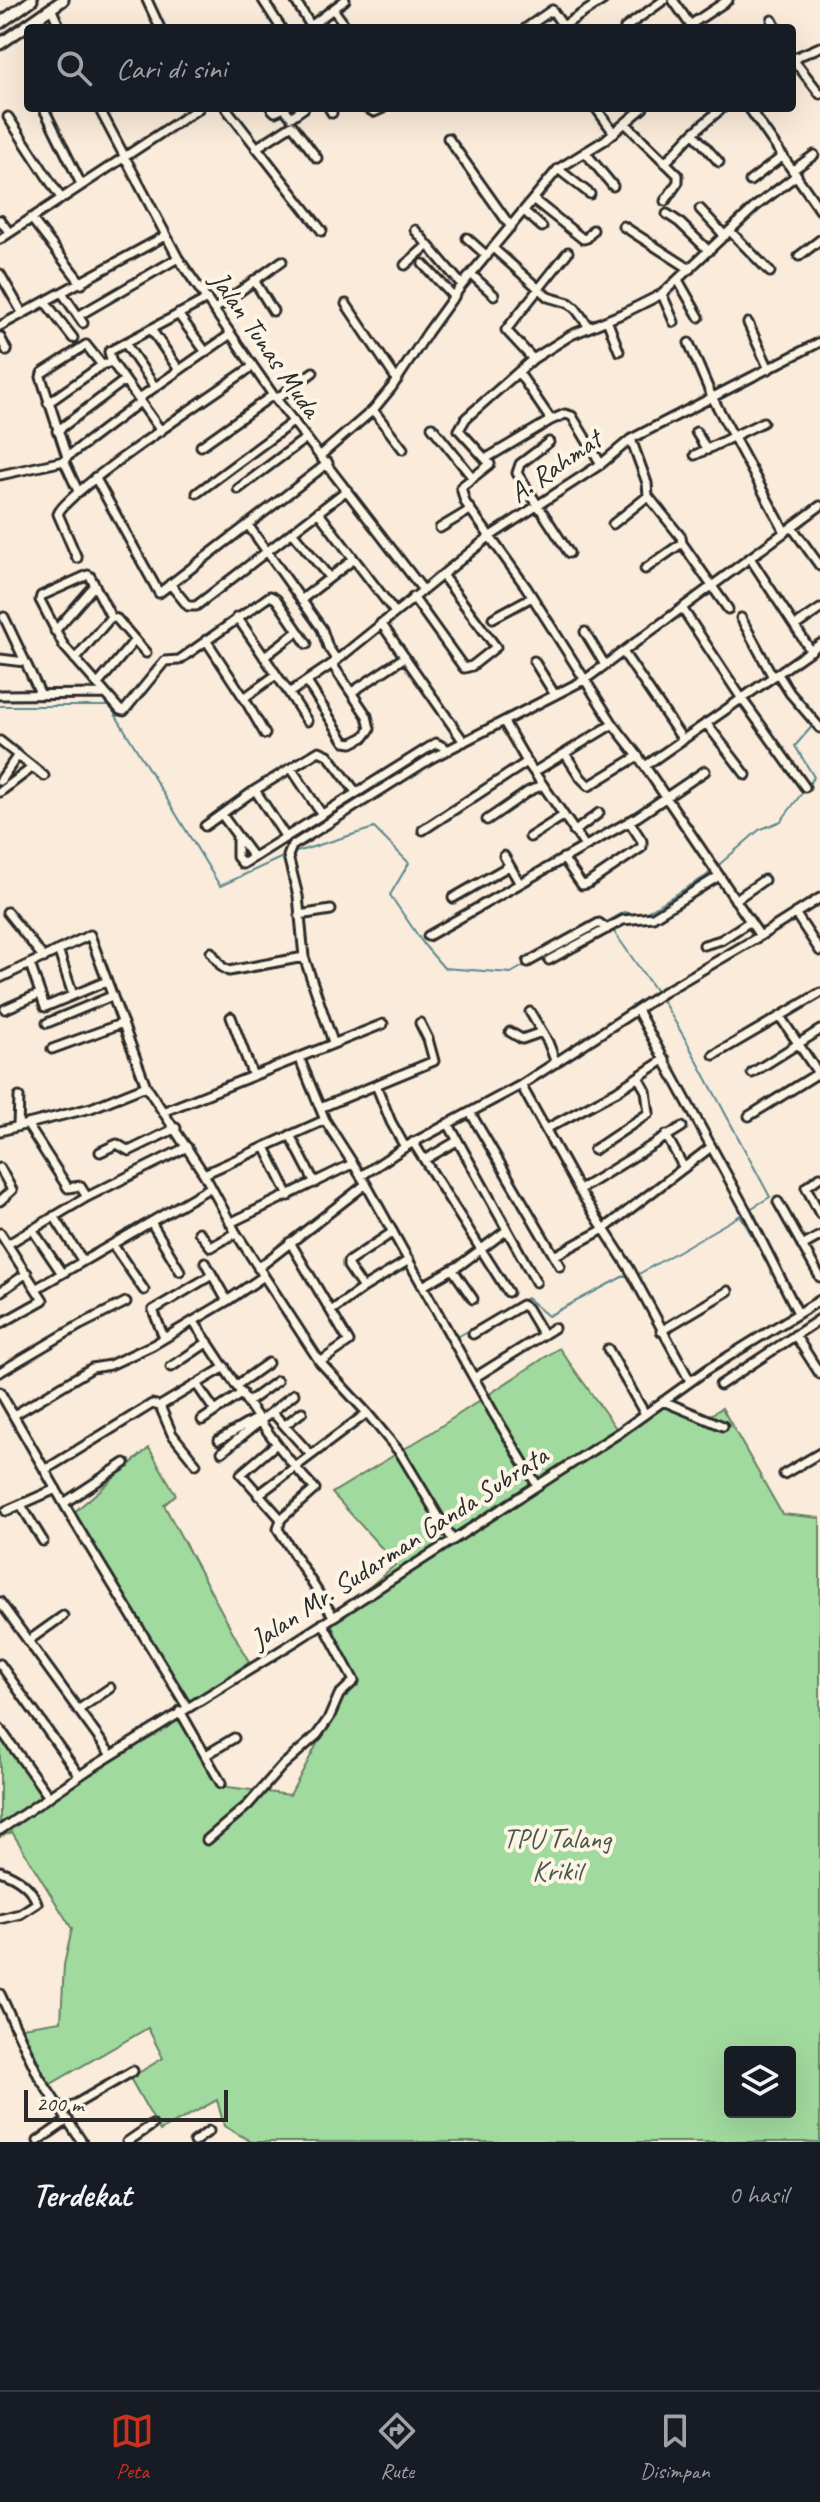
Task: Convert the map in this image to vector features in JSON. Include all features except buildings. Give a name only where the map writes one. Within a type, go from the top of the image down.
[{"type":"main road","points":[[0,23],[32,0]]},
{"type":"main road","points":[[28,24],[63,0]]},
{"type":"main road","points":[[0,44],[24,27]]},
{"type":"street","points":[[147,0],[158,24]]},
{"type":"street","points":[[263,0],[278,24]]},
{"type":"street","points":[[295,0],[307,24]]},
{"type":"street","points":[[313,24],[345,0]]},
{"type":"street","points":[[568,24],[603,0]]},
{"type":"street","points":[[631,24],[664,0]]},
{"type":"street","points":[[673,0],[690,24]]},
{"type":"street","points":[[694,24],[728,0]]},
{"type":"street","points":[[51,8],[58,24]]},
{"type":"street","points":[[333,9],[344,24]]},
{"type":"street","points":[[532,24],[552,10],[562,24]]},
{"type":"street","points":[[796,57],[820,47]]},
{"type":"street","points":[[796,64],[820,94]]},
{"type":"street","points":[[45,112],[81,184]]},
{"type":"street","name":"Jalan Tunas Muda","points":[[101,112],[178,258],[274,397],[328,463],[423,590]]},
{"type":"street","points":[[0,239],[193,112]]},
{"type":"street","points":[[229,112],[322,231]]},
{"type":"street","points":[[599,112],[614,133]]},
{"type":"street","points":[[321,455],[373,410],[462,285],[558,169],[614,133],[638,112]]},
{"type":"street","points":[[665,163],[717,112]]},
{"type":"street","points":[[752,112],[820,210]]},
{"type":"street","points":[[8,117],[61,198]]},
{"type":"street","points":[[625,123],[674,170],[679,179],[665,201]]},
{"type":"street","points":[[256,148],[292,125],[317,158]]},
{"type":"street","points":[[693,133],[719,162]]},
{"type":"street","points":[[448,138],[511,227]]},
{"type":"street","points":[[585,152],[613,186]]},
{"type":"street","points":[[760,936],[470,510],[460,491],[489,466],[487,458],[461,434],[460,425],[533,359],[571,335],[662,294],[814,155]]},
{"type":"street","points":[[750,181],[783,156]]},
{"type":"street","points":[[558,169],[590,194]]},
{"type":"street","points":[[534,200],[583,239],[593,230]]},
{"type":"street","points":[[700,209],[770,272]]},
{"type":"street","points":[[524,211],[542,227]]},
{"type":"street","points":[[667,214],[709,251]]},
{"type":"street","points":[[31,218],[82,284]]},
{"type":"street","points":[[0,220],[9,232]]},
{"type":"street","points":[[623,226],[690,269]]},
{"type":"street","points":[[415,230],[462,285]]},
{"type":"street","points":[[0,326],[165,236]]},
{"type":"street","points":[[467,238],[487,256]]},
{"type":"street","points":[[799,256],[820,240]]},
{"type":"street","points":[[405,265],[428,245]]},
{"type":"street","points":[[493,248],[548,297],[569,303],[589,327]]},
{"type":"street","points":[[533,359],[506,330],[568,252]]},
{"type":"street","points":[[63,294],[80,319],[178,258]]},
{"type":"street","points":[[215,309],[282,261]]},
{"type":"street","points":[[423,264],[454,297]]},
{"type":"street","points":[[0,274],[23,314]]},
{"type":"street","points":[[472,275],[494,295]]},
{"type":"street","points":[[254,280],[273,311]]},
{"type":"street","points":[[678,280],[699,317]]},
{"type":"street","points":[[662,294],[674,322]]},
{"type":"street","points":[[161,431],[112,362],[109,352],[207,299]]},
{"type":"street","points":[[46,303],[73,338]]},
{"type":"street","points":[[346,304],[397,380]]},
{"type":"street","points":[[178,314],[205,351]]},
{"type":"street","points":[[607,320],[619,351]]},
{"type":"street","points":[[748,323],[769,369]]},
{"type":"street","points":[[151,329],[179,370]]},
{"type":"street","points":[[0,475],[66,459],[155,387],[231,334]]},
{"type":"street","points":[[0,337],[7,351]]},
{"type":"street","name":"A. Rahmat","points":[[289,693],[334,662],[489,537],[601,464],[631,439],[820,342]]},
{"type":"street","points":[[125,343],[155,387]]},
{"type":"street","points":[[689,343],[712,397],[789,530],[820,566]]},
{"type":"street","points":[[78,491],[48,403],[42,373],[86,345],[102,365]]},
{"type":"street","points":[[48,403],[102,365],[112,362]]},
{"type":"street","points":[[77,558],[58,514],[61,507],[95,477],[253,366]]},
{"type":"street","points":[[201,446],[313,372]]},
{"type":"street","points":[[519,373],[551,420]]},
{"type":"street","points":[[57,431],[125,380]]},
{"type":"street","points":[[373,410],[403,449]]},
{"type":"street","points":[[487,458],[565,414],[572,416],[601,464]]},
{"type":"street","points":[[197,493],[294,421]]},
{"type":"street","points":[[695,455],[763,422]]},
{"type":"street","points":[[432,427],[473,478]]},
{"type":"street","points":[[696,432],[707,450]]},
{"type":"street","points":[[238,489],[306,438]]},
{"type":"street","points":[[631,439],[647,483],[648,496],[681,537],[682,543],[728,609]]},
{"type":"street","points":[[549,442],[518,468],[521,480],[569,553]]},
{"type":"street","points":[[95,477],[159,593],[328,463]]},
{"type":"street","points":[[170,584],[193,608],[347,490]]},
{"type":"street","points":[[613,524],[648,496]]},
{"type":"street","points":[[333,1042],[304,957],[289,853],[296,842],[449,750],[586,679],[820,506]]},
{"type":"street","points":[[440,528],[470,510]]},
{"type":"street","points":[[318,512],[394,611]]},
{"type":"street","points":[[248,525],[322,629],[334,662],[367,716],[370,729],[364,737],[348,743],[307,682]]},
{"type":"street","points":[[292,532],[329,577]]},
{"type":"street","points":[[645,569],[682,543]]},
{"type":"street","points":[[750,558],[811,651]]},
{"type":"street","points":[[301,600],[354,559]]},
{"type":"street","points":[[146,653],[111,617],[88,575],[41,596],[40,600],[55,631],[75,659],[124,711],[165,661],[179,660],[270,596],[276,599],[307,644]]},
{"type":"street","points":[[413,597],[464,668],[472,666],[496,647],[442,575]]},
{"type":"street","points":[[55,631],[95,585]]},
{"type":"street","points":[[493,618],[532,597]]},
{"type":"street","points":[[682,608],[805,787]]},
{"type":"street","points":[[795,626],[820,609]]},
{"type":"street","points":[[4,617],[41,695]]},
{"type":"street","points":[[75,659],[111,617]]},
{"type":"street","points":[[237,617],[307,721]]},
{"type":"street","points":[[741,618],[775,676],[817,725]]},
{"type":"street","points":[[381,623],[464,742]]},
{"type":"street","points":[[264,657],[298,631]]},
{"type":"street","points":[[585,632],[605,665]]},
{"type":"street","points":[[98,684],[135,640]]},
{"type":"street","points":[[206,640],[265,734]]},
{"type":"street","points":[[645,766],[820,644]]},
{"type":"street","points":[[623,652],[683,740]]},
{"type":"street","points":[[352,692],[405,657]]},
{"type":"street","points":[[0,659],[25,662]]},
{"type":"street","points":[[534,661],[555,695]]},
{"type":"street","points":[[244,698],[276,675]]},
{"type":"street","points":[[0,695],[106,694]]},
{"type":"street","points":[[504,722],[527,762],[585,846]]},
{"type":"street","points":[[706,723],[746,775]]},
{"type":"street","points":[[534,772],[613,724]]},
{"type":"street","points":[[0,741],[44,776]]},
{"type":"street","points":[[237,837],[235,847],[243,864],[436,743],[449,750]]},
{"type":"street","points":[[205,826],[255,790],[322,751],[356,792]]},
{"type":"street","points":[[0,781],[18,755]]},
{"type":"street","points":[[566,755],[589,786],[638,756]]},
{"type":"street","points":[[423,830],[527,762]]},
{"type":"street","points":[[0,792],[33,767]]},
{"type":"street","points":[[291,768],[321,813]]},
{"type":"street","points":[[428,936],[629,821],[705,771]]},
{"type":"street","points":[[487,820],[543,785]]},
{"type":"street","points":[[255,790],[285,836]]},
{"type":"street","points":[[574,832],[599,813]]},
{"type":"street","points":[[222,815],[253,857]]},
{"type":"street","points":[[530,837],[563,816]]},
{"type":"street","points":[[563,858],[582,885],[587,884],[642,847],[642,841],[629,821]]},
{"type":"street","points":[[504,856],[519,882]]},
{"type":"street","points":[[453,898],[509,866]]},
{"type":"street","points":[[528,962],[628,919],[647,920],[718,874]]},
{"type":"street","points":[[735,900],[764,880]]},
{"type":"street","points":[[361,1176],[413,1142],[521,1085],[660,994],[820,898]]},
{"type":"street","points":[[299,915],[331,910]]},
{"type":"street","points":[[7,912],[44,958]]},
{"type":"street","points":[[795,913],[820,951]]},
{"type":"street","points":[[704,945],[729,936],[749,922]]},
{"type":"street","points":[[549,960],[607,927]]},
{"type":"street","points":[[0,978],[90,935],[146,1086],[176,1128],[236,1233],[320,1362],[401,1454],[452,1539]]},
{"type":"street","points":[[59,952],[73,995]]},
{"type":"street","points":[[211,952],[229,971],[304,957]]},
{"type":"street","points":[[30,964],[46,1007],[107,981]]},
{"type":"street","points":[[714,1055],[820,993]]},
{"type":"street","points":[[5,1009],[39,994]]},
{"type":"street","points":[[47,1023],[112,996]]},
{"type":"street","points":[[637,1010],[798,1313]]},
{"type":"street","points":[[530,1012],[556,1063]]},
{"type":"street","points":[[231,1017],[253,1076]]},
{"type":"street","points":[[749,1116],[819,1074],[781,1018]]},
{"type":"street","points":[[52,1049],[123,1023]]},
{"type":"street","points":[[320,1108],[435,1060],[420,1023]]},
{"type":"street","points":[[165,1111],[383,1024]]},
{"type":"street","points":[[752,1073],[820,1030]]},
{"type":"street","points":[[510,1032],[522,1039],[542,1032]]},
{"type":"street","points":[[299,1057],[325,1120],[366,1184],[537,1485]]},
{"type":"street","points":[[546,1129],[665,1059]]},
{"type":"street","points":[[594,1150],[649,1113],[646,1091],[638,1077]]},
{"type":"street","points":[[376,1085],[405,1147]]},
{"type":"street","points":[[521,1085],[579,1190],[629,1268],[690,1381]]},
{"type":"street","points":[[0,1131],[91,1108],[146,1086]]},
{"type":"street","points":[[19,1097],[22,1125],[68,1188],[80,1186],[87,1197]]},
{"type":"street","points":[[470,1112],[560,1266]]},
{"type":"street","points":[[204,1174],[325,1120]]},
{"type":"street","points":[[448,1123],[536,1282]]},
{"type":"street","points":[[579,1190],[682,1127]]},
{"type":"street","points":[[100,1152],[117,1144],[129,1151],[176,1128]]},
{"type":"street","points":[[290,1135],[315,1183]]},
{"type":"street","points":[[666,1135],[684,1168]]},
{"type":"street","points":[[426,1159],[457,1141]]},
{"type":"street","points":[[413,1142],[508,1292]]},
{"type":"street","points":[[0,1254],[32,1229],[87,1197],[187,1147]]},
{"type":"street","points":[[265,1147],[289,1196]]},
{"type":"street","points":[[554,1256],[604,1229],[711,1147]]},
{"type":"street","points":[[230,1223],[352,1164]]},
{"type":"street","points":[[0,1168],[12,1186],[11,1193],[0,1201]]},
{"type":"street","points":[[820,1177],[806,1186],[820,1214]]},
{"type":"street","points":[[258,1268],[366,1184]]},
{"type":"street","points":[[37,1288],[211,1187]]},
{"type":"street","points":[[778,1202],[820,1277]]},
{"type":"street","points":[[54,1216],[82,1260]]},
{"type":"street","points":[[151,1222],[180,1271]]},
{"type":"street","points":[[32,1229],[61,1272]]},
{"type":"street","points":[[423,1286],[453,1270],[507,1230]]},
{"type":"street","points":[[199,1232],[211,1247],[236,1233]]},
{"type":"street","points":[[363,1288],[348,1262],[393,1232]]},
{"type":"street","points":[[0,1233],[43,1300],[0,1324]]},
{"type":"street","points":[[802,1246],[820,1236]]},
{"type":"street","points":[[290,1242],[349,1342],[320,1362]]},
{"type":"street","points":[[113,1245],[144,1290]]},
{"type":"street","points":[[811,1262],[820,1257]]},
{"type":"street","points":[[331,1311],[409,1260]]},
{"type":"street","points":[[205,1262],[227,1301]]},
{"type":"street","points":[[453,1270],[473,1299]]},
{"type":"street","points":[[0,1292],[27,1273]]},
{"type":"street","points":[[164,1338],[153,1310],[212,1275]]},
{"type":"street","points":[[14,1415],[92,1368],[110,1365],[194,1322],[264,1276]]},
{"type":"street","points":[[661,1331],[728,1291]]},
{"type":"street","name":"Jalan Mr. Sudarman Ganda Subrata","points":[[0,1830],[79,1775],[323,1623],[645,1414],[690,1381],[820,1300]]},
{"type":"street","points":[[0,1372],[126,1302]]},
{"type":"street","points":[[473,1334],[522,1305],[543,1335]]},
{"type":"street","points":[[720,1385],[819,1320],[809,1307]]},
{"type":"street","points":[[194,1322],[275,1445],[315,1490],[281,1519],[279,1534],[333,1616]]},
{"type":"street","points":[[474,1378],[554,1328]]},
{"type":"street","points":[[795,1335],[820,1374]]},
{"type":"street","points":[[171,1367],[208,1342]]},
{"type":"street","points":[[608,1349],[645,1414]]},
{"type":"street","points":[[202,1420],[268,1363]]},
{"type":"street","points":[[45,1470],[140,1410],[154,1404],[160,1406],[225,1367]]},
{"type":"street","points":[[248,1402],[277,1381]]},
{"type":"street","points":[[197,1385],[215,1411]]},
{"type":"street","points":[[0,1392],[184,1709],[221,1783]]},
{"type":"street","points":[[219,1440],[273,1413],[294,1394]]},
{"type":"street","points":[[663,1401],[723,1426]]},
{"type":"street","points":[[160,1406],[172,1434],[196,1464]]},
{"type":"street","points":[[285,1425],[302,1412]]},
{"type":"street","points":[[273,1413],[311,1455]]},
{"type":"street","points":[[258,1495],[367,1413]]},
{"type":"street","points":[[222,1452],[258,1421]]},
{"type":"street","points":[[275,1445],[241,1473],[281,1519]]},
{"type":"street","points":[[784,1474],[820,1453]]},
{"type":"street","points":[[64,1503],[125,1463]]},
{"type":"street","points":[[6,1511],[56,1489]]},
{"type":"street","points":[[21,1505],[43,1541]]},
{"type":"street","points":[[0,1602],[111,1755]]},
{"type":"street","points":[[28,1641],[63,1616]]},
{"type":"street","points":[[207,1840],[248,1805],[282,1766],[317,1735],[339,1695],[354,1681],[323,1623]]},
{"type":"street","points":[[0,1664],[79,1775]]},
{"type":"street","points":[[78,1710],[110,1688]]},
{"type":"street","points":[[0,1729],[49,1797]]},
{"type":"street","points":[[206,1755],[234,1738]]},
{"type":"street","points":[[0,1871],[23,1883],[33,1892],[37,1903],[20,1914],[0,1919]]},
{"type":"street","points":[[0,1994],[39,2077],[78,2141]]},
{"type":"street","points":[[62,2112],[133,2071]]},
{"type":"street","points":[[38,2141],[68,2120]]},
{"type":"street","points":[[127,2142],[152,2125]]},
{"type":"street","points":[[194,2142],[209,2131]]},
{"type":"green space","name":"TPU Talang Krikil","points":[[559,1348],[618,1431],[664,1405],[704,1419],[722,1408],[782,1514],[820,1518],[820,2142],[252,2142],[224,2126],[217,2100],[160,2131],[130,2078],[163,2058],[148,2028],[49,2085],[22,2027],[61,2021],[64,1965],[72,1929],[12,1832],[0,1837],[0,1731],[48,1798],[186,1714],[228,1787],[290,1795],[350,1682],[331,1621],[396,1564],[332,1493],[429,1434]]},
{"type":"green space","points":[[149,1448],[176,1495],[164,1505],[249,1662],[185,1706],[72,1514]]},
{"type":"waterway","points":[[0,706],[110,706],[220,886],[287,855]]},
{"type":"waterway","points":[[605,923],[625,912],[640,916],[706,876],[759,830],[781,821],[814,777],[795,746],[814,724]]},
{"type":"waterway","points":[[293,853],[374,828],[409,863],[390,895],[444,968],[511,973],[525,965]]},
{"type":"waterway","points":[[612,929],[657,993]]},
{"type":"waterway","points":[[661,998],[770,1197],[740,1215],[783,1291]]},
{"type":"waterway","points":[[637,1275],[739,1216]]},
{"type":"waterway","points":[[459,1336],[527,1298],[548,1316],[624,1276],[631,1276]]}]
